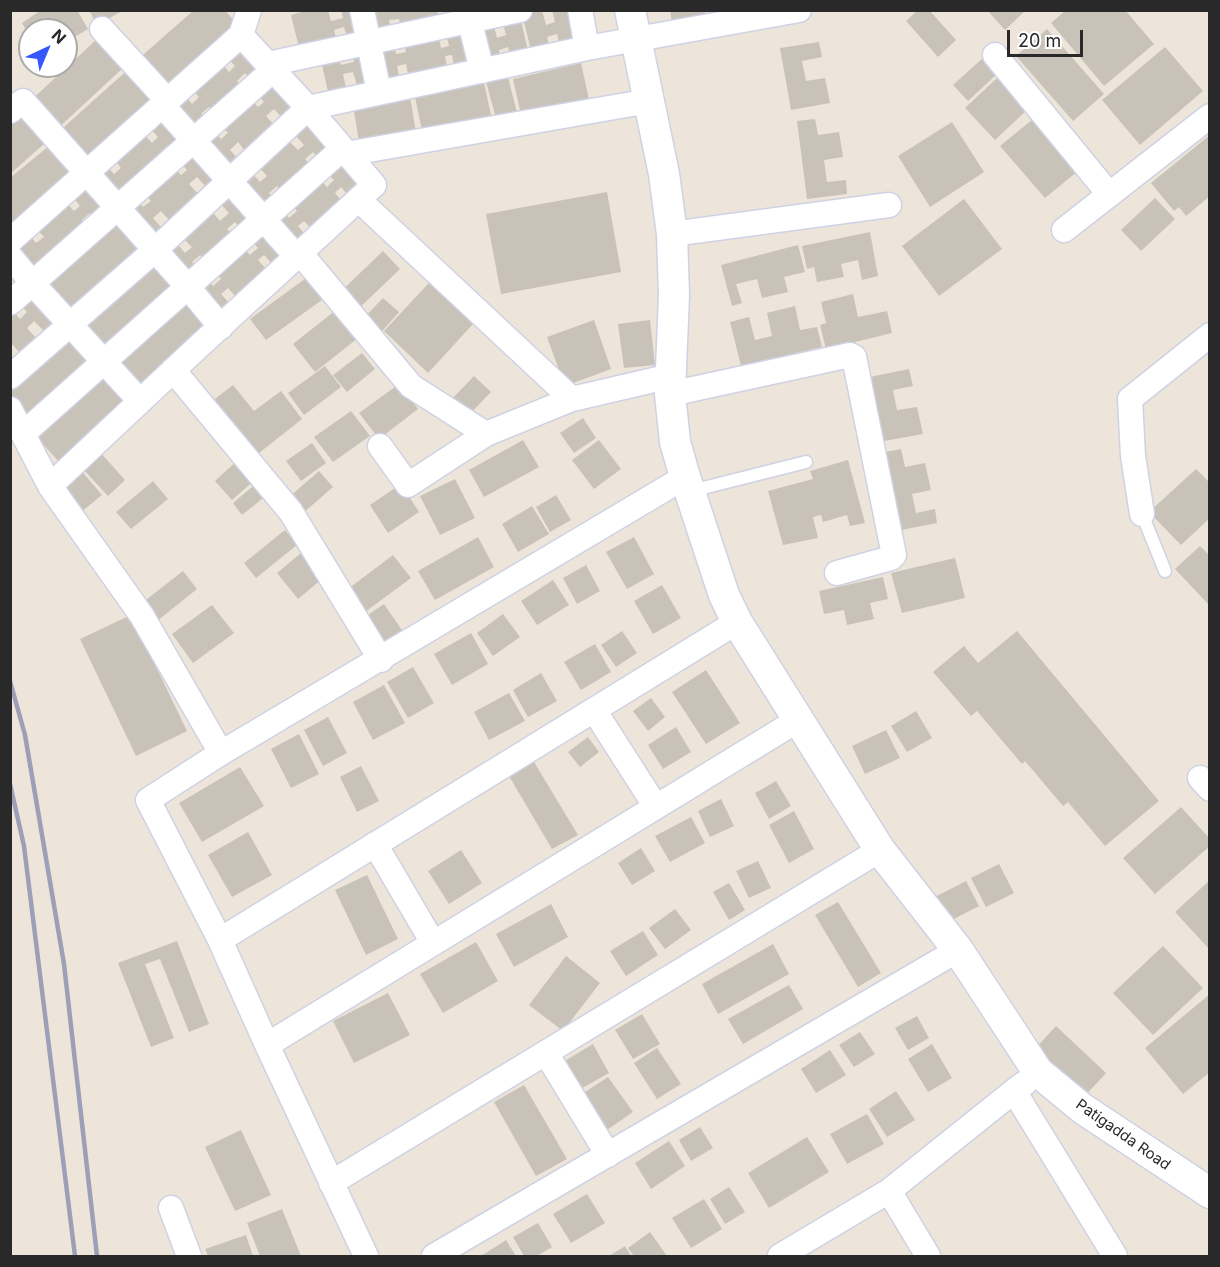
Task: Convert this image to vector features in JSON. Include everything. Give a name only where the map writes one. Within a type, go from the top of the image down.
[{"type":"street","points":[[10,242],[241,36],[249,10]]},
{"type":"street","points":[[362,10],[379,92]]},
{"type":"street","points":[[10,303],[194,141],[271,67],[370,44],[471,16],[520,10]]},
{"type":"street","points":[[580,10],[587,48]]},
{"type":"street","name":"Patigadda Road","points":[[630,10],[664,174],[672,234],[674,295],[670,385],[675,441],[687,485],[724,595],[737,622],[880,850],[958,950],[1038,1072],[1083,1109],[1209,1193]]},
{"type":"street","points":[[10,377],[71,326],[308,108],[587,48],[798,10]]},
{"type":"street","points":[[471,16],[470,22],[482,71]]},
{"type":"street","points":[[102,29],[166,104],[194,141],[299,256],[411,386],[486,434]]},
{"type":"street","points":[[50,486],[374,185],[308,108],[241,36]]},
{"type":"street","points":[[995,55],[1109,194]]},
{"type":"street","points":[[10,111],[23,101],[221,327]]},
{"type":"street","points":[[24,434],[263,219],[344,152],[649,101]]},
{"type":"street","points":[[1064,230],[1209,116]]},
{"type":"street","points":[[358,200],[572,399]]},
{"type":"street","points":[[672,234],[889,205]]},
{"type":"street","points":[[10,256],[140,401]]},
{"type":"street","points":[[1142,514],[1133,456],[1130,399],[1209,335]]},
{"type":"street","points":[[381,447],[408,485],[486,434],[572,399],[854,357],[894,555],[891,558],[837,573]]},
{"type":"street","points":[[173,370],[291,512],[381,660]]},
{"type":"street","points":[[10,409],[50,486],[142,616],[221,753]]},
{"type":"street","points":[[366,1257],[220,940],[148,800],[221,753],[687,485]]},
{"type":"street","points":[[220,940],[737,622]]},
{"type":"street","points":[[594,710],[656,807]]},
{"type":"street","points":[[267,1046],[798,720]]},
{"type":"street","points":[[375,844],[433,944]]},
{"type":"street","points":[[331,1183],[880,850]]},
{"type":"street","points":[[434,1257],[958,950]]},
{"type":"street","points":[[546,1053],[608,1155]]},
{"type":"street","points":[[780,1257],[889,1191],[1038,1072]]},
{"type":"street","points":[[1014,1091],[1115,1257]]},
{"type":"street","points":[[889,1191],[928,1257]]},
{"type":"street","points":[[171,1208],[189,1257]]},
{"type":"lane","points":[[687,485],[703,488],[806,462]]},
{"type":"lane","points":[[1142,514],[1165,572]]},
{"type":"building","points":[[41,10],[77,10],[88,29],[78,35],[78,18],[29,18]]},
{"type":"building","points":[[89,10],[124,10],[97,25]]},
{"type":"building","points":[[194,10],[225,10],[241,29],[165,94],[136,61]]},
{"type":"building","points":[[309,10],[328,10],[331,21],[343,18],[341,10],[356,10],[363,40],[349,43],[344,27],[334,30],[338,46],[301,56],[291,15]]},
{"type":"building","points":[[369,10],[437,10],[441,26],[402,34],[399,19],[389,20],[393,37],[376,40]]},
{"type":"building","points":[[542,10],[546,25],[555,22],[552,10],[570,10],[578,42],[560,46],[557,34],[547,37],[550,49],[532,54],[522,14]]},
{"type":"building","points":[[670,10],[705,10],[707,23],[673,29]]},
{"type":"building","points":[[918,10],[929,10],[956,40],[938,57],[906,21]]},
{"type":"building","points":[[987,10],[1026,10],[1005,30]]},
{"type":"building","points":[[1066,10],[1125,10],[1154,44],[1104,86],[1051,23]]},
{"type":"building","points":[[520,16],[529,55],[511,59],[508,47],[499,50],[501,62],[483,67],[473,27],[493,22],[497,38],[506,35],[502,20]]},
{"type":"building","points":[[469,24],[478,65],[455,71],[452,55],[445,56],[448,72],[409,80],[406,64],[397,66],[400,82],[383,86],[374,44],[393,40],[396,54],[406,52],[403,38],[437,30],[441,48],[449,46],[445,29]]},
{"type":"building","points":[[1047,29],[1104,94],[1073,121],[1016,56]]},
{"type":"building","points":[[97,39],[123,68],[55,131],[28,103],[55,78],[78,78],[78,57]]},
{"type":"building","points":[[819,42],[822,57],[802,61],[806,81],[825,78],[830,103],[791,110],[780,48]]},
{"type":"building","points":[[240,43],[266,72],[254,83],[245,73],[237,81],[246,90],[217,116],[209,107],[201,114],[209,123],[196,135],[170,105],[183,93],[192,104],[199,97],[190,87],[220,61],[229,72],[235,66],[226,56]]},
{"type":"building","points":[[366,45],[376,85],[358,89],[353,72],[343,74],[347,92],[329,96],[320,56],[337,52],[341,65],[354,62],[351,49]]},
{"type":"building","points":[[1165,47],[1203,91],[1140,145],[1102,100]]},
{"type":"building","points":[[985,56],[999,72],[968,101],[953,85]]},
{"type":"building","points":[[581,63],[590,104],[522,119],[513,79]]},
{"type":"building","points":[[132,66],[162,98],[85,167],[55,135]]},
{"type":"building","points":[[507,73],[518,117],[497,122],[485,78]]},
{"type":"building","points":[[483,78],[492,120],[423,135],[414,93]]},
{"type":"building","points":[[997,78],[1027,110],[995,140],[965,108]]},
{"type":"building","points":[[269,79],[295,108],[283,119],[274,109],[266,116],[275,126],[246,152],[238,142],[230,150],[238,159],[226,170],[199,140],[212,129],[221,139],[228,133],[219,123],[249,97],[258,107],[264,102],[255,91]]},
{"type":"building","points":[[410,96],[417,139],[360,148],[353,105]]},
{"type":"building","points":[[25,105],[52,137],[10,174],[10,118]]},
{"type":"building","points":[[163,114],[189,143],[176,155],[168,145],[160,152],[169,161],[140,187],[132,178],[124,185],[132,194],[119,206],[93,176],[106,165],[114,174],[121,168],[113,158],[142,132],[152,143],[158,137],[149,127]]},
{"type":"building","points":[[815,119],[818,135],[839,132],[843,157],[824,160],[827,182],[846,180],[847,194],[807,199],[797,121]]},
{"type":"building","points":[[1033,119],[1078,171],[1045,198],[1000,146]]},
{"type":"building","points":[[308,122],[334,152],[322,162],[313,152],[305,159],[314,169],[285,195],[277,186],[269,193],[277,202],[265,213],[238,184],[251,172],[260,182],[267,176],[258,166],[288,140],[298,150],[304,145],[294,134]]},
{"type":"building","points":[[952,122],[984,172],[930,207],[898,156]]},
{"type":"building","points":[[1210,135],[1210,196],[1186,216],[1179,207],[1174,211],[1151,183]]},
{"type":"building","points":[[55,141],[82,173],[10,234],[10,178]]},
{"type":"building","points":[[192,147],[218,176],[206,187],[197,177],[189,184],[198,194],[169,220],[161,211],[153,218],[161,227],[148,238],[122,209],[135,197],[143,207],[151,201],[142,191],[172,165],[181,175],[187,170],[177,159]]},
{"type":"building","points":[[338,155],[366,186],[351,199],[341,187],[335,193],[345,205],[314,232],[304,221],[298,226],[308,238],[294,250],[266,219],[280,207],[289,218],[297,211],[294,207],[316,175],[327,187],[334,180],[323,169]]},
{"type":"building","points":[[88,180],[114,210],[99,223],[90,213],[82,220],[91,230],[62,256],[54,247],[46,254],[54,263],[36,278],[10,249],[28,233],[36,243],[44,237],[35,227],[65,201],[74,211],[80,206],[71,195]]},
{"type":"building","points":[[230,190],[258,220],[244,232],[235,222],[227,229],[236,239],[209,264],[200,255],[192,262],[200,271],[188,282],[162,252],[175,241],[185,253],[192,247],[180,235],[210,209],[220,221],[229,213],[218,201]]},
{"type":"building","points":[[607,192],[621,272],[501,294],[486,214]]},
{"type":"building","points":[[1155,198],[1175,219],[1141,251],[1121,230]]},
{"type":"building","points":[[964,199],[1002,249],[939,296],[902,246]]},
{"type":"building","points":[[117,213],[146,246],[66,317],[37,284]]},
{"type":"building","points":[[262,223],[289,254],[275,267],[264,255],[258,260],[269,272],[238,299],[228,288],[221,294],[231,305],[217,318],[190,287],[203,275],[213,286],[221,279],[217,274],[239,243],[250,255],[258,248],[247,236]]},
{"type":"building","points":[[870,232],[878,276],[862,280],[858,260],[841,264],[844,277],[817,282],[814,267],[807,269],[802,246]]},
{"type":"building","points":[[798,245],[805,272],[784,277],[788,292],[762,298],[757,279],[736,284],[742,303],[732,306],[721,265]]},
{"type":"building","points":[[383,251],[400,269],[354,313],[337,295]]},
{"type":"building","points":[[157,255],[185,285],[105,360],[77,329]]},
{"type":"building","points":[[313,273],[329,295],[266,340],[250,319]]},
{"type":"building","points":[[429,283],[473,324],[428,373],[384,331]]},
{"type":"building","points":[[31,290],[59,321],[46,333],[34,321],[27,328],[38,340],[22,355],[10,342],[10,308],[20,319],[27,312],[18,302]]},
{"type":"building","points":[[186,290],[214,320],[136,391],[109,362]]},
{"type":"building","points":[[853,294],[858,317],[887,311],[892,333],[826,349],[820,325],[826,323],[821,302]]},
{"type":"building","points":[[383,298],[399,312],[378,336],[361,321]]},
{"type":"building","points":[[795,306],[800,330],[817,327],[822,347],[741,366],[730,322],[749,317],[755,340],[772,336],[767,313]]},
{"type":"building","points":[[336,310],[358,338],[315,372],[293,344]]},
{"type":"building","points":[[594,320],[611,369],[565,386],[547,337]]},
{"type":"building","points":[[650,320],[655,365],[624,368],[618,324]]},
{"type":"building","points":[[73,331],[101,361],[33,422],[10,397],[10,387]]},
{"type":"building","points":[[362,353],[375,369],[347,392],[333,375]]},
{"type":"building","points":[[105,364],[134,396],[60,463],[31,431]]},
{"type":"building","points":[[325,366],[341,387],[304,415],[288,393]]},
{"type":"building","points":[[909,369],[913,386],[893,390],[897,410],[917,407],[923,434],[884,441],[870,377]]},
{"type":"building","points":[[474,376],[491,392],[466,418],[449,402]]},
{"type":"building","points":[[399,384],[418,409],[379,439],[359,413]]},
{"type":"building","points":[[233,385],[254,411],[281,391],[302,419],[254,457],[211,402]]},
{"type":"building","points":[[351,411],[370,436],[333,462],[314,437]]},
{"type":"building","points":[[583,418],[596,438],[574,453],[560,433]]},
{"type":"building","points":[[523,440],[539,467],[484,497],[469,470]]},
{"type":"building","points":[[599,440],[621,469],[594,489],[572,460]]},
{"type":"building","points":[[312,443],[326,463],[301,481],[286,461]]},
{"type":"building","points":[[901,449],[905,467],[925,463],[931,490],[912,494],[916,513],[935,509],[937,523],[896,531],[880,453]]},
{"type":"building","points":[[99,451],[125,480],[108,496],[82,468]]},
{"type":"building","points":[[239,459],[257,478],[232,500],[215,481]]},
{"type":"building","points":[[848,460],[865,523],[850,526],[847,515],[823,522],[821,515],[813,517],[818,538],[783,545],[768,491],[813,479],[810,471]]},
{"type":"building","points":[[79,468],[102,495],[81,512],[58,486]]},
{"type":"building","points":[[1196,469],[1210,483],[1210,518],[1181,545],[1149,512]]},
{"type":"building","points":[[319,471],[333,487],[302,514],[288,498]]},
{"type":"building","points":[[455,479],[475,518],[440,535],[420,496]]},
{"type":"building","points":[[153,481],[168,499],[131,529],[116,512]]},
{"type":"building","points":[[258,482],[268,494],[242,515],[233,503]]},
{"type":"building","points":[[401,484],[419,512],[388,533],[370,505]]},
{"type":"building","points":[[556,495],[571,520],[550,532],[536,507]]},
{"type":"building","points":[[532,506],[549,534],[518,552],[502,524]]},
{"type":"building","points":[[285,530],[297,545],[256,578],[244,563]]},
{"type":"building","points":[[478,537],[494,567],[435,600],[418,571]]},
{"type":"building","points":[[634,537],[654,574],[627,589],[606,552]]},
{"type":"building","points":[[1200,546],[1210,556],[1210,606],[1175,569]]},
{"type":"building","points":[[301,553],[322,579],[298,599],[277,573]]},
{"type":"building","points":[[393,555],[411,578],[361,615],[344,592]]},
{"type":"building","points":[[955,558],[965,598],[902,613],[891,573]]},
{"type":"building","points":[[586,565],[600,591],[577,604],[563,578]]},
{"type":"building","points":[[183,571],[197,589],[157,621],[142,603]]},
{"type":"building","points":[[883,577],[888,599],[870,603],[874,619],[847,625],[844,610],[824,614],[819,591]]},
{"type":"building","points":[[553,580],[569,605],[537,625],[521,601]]},
{"type":"building","points":[[662,585],[681,618],[653,634],[634,601]]},
{"type":"building","points":[[384,604],[406,636],[385,651],[363,618]]},
{"type":"building","points":[[212,605],[234,633],[193,663],[172,634]]},
{"type":"building","points":[[503,614],[520,637],[493,656],[477,633]]},
{"type":"building","points":[[131,615],[187,731],[136,756],[80,639]]},
{"type":"building","points":[[622,631],[637,653],[616,667],[601,645]]},
{"type":"building","points":[[1017,631],[1159,801],[1105,846],[1068,802],[1063,806],[1025,761],[1022,764],[977,711],[971,716],[933,672],[964,646],[978,663]]},
{"type":"building","points":[[471,633],[488,664],[452,685],[434,654]]},
{"type":"building","points":[[595,644],[611,672],[581,690],[564,662]]},
{"type":"building","points":[[413,667],[434,703],[408,718],[387,682]]},
{"type":"building","points":[[706,670],[740,723],[706,744],[672,692]]},
{"type":"building","points":[[541,673],[557,701],[528,717],[513,690]]},
{"type":"building","points":[[384,685],[405,723],[373,740],[353,702]]},
{"type":"building","points":[[509,693],[525,721],[489,740],[474,712]]},
{"type":"building","points":[[651,698],[665,717],[648,731],[633,711]]},
{"type":"building","points":[[916,711],[932,738],[907,752],[891,726]]},
{"type":"building","points":[[328,717],[347,753],[323,766],[304,730]]},
{"type":"building","points":[[676,727],[691,752],[663,769],[648,745]]},
{"type":"building","points":[[886,730],[900,758],[865,774],[852,746]]},
{"type":"building","points":[[299,734],[319,774],[291,788],[271,749]]},
{"type":"building","points":[[588,737],[599,752],[580,767],[568,752]]},
{"type":"building","points":[[534,762],[578,835],[552,849],[509,776]]},
{"type":"building","points":[[361,766],[379,801],[357,812],[340,777]]},
{"type":"building","points":[[240,767],[264,806],[202,842],[179,803]]},
{"type":"building","points":[[776,781],[791,806],[769,819],[755,793]]},
{"type":"building","points":[[721,799],[734,826],[710,837],[698,811]]},
{"type":"building","points":[[1181,807],[1210,839],[1210,846],[1155,894],[1123,858]]},
{"type":"building","points":[[794,811],[814,849],[789,863],[769,825]]},
{"type":"building","points":[[691,817],[705,843],[670,862],[655,836]]},
{"type":"building","points":[[248,832],[272,875],[232,897],[208,855]]},
{"type":"building","points":[[641,848],[655,871],[632,885],[618,863]]},
{"type":"building","points":[[461,850],[482,883],[449,904],[428,871]]},
{"type":"building","points":[[758,861],[771,888],[749,898],[736,871]]},
{"type":"building","points":[[999,864],[1014,893],[986,907],[971,878]]},
{"type":"building","points":[[367,875],[398,939],[366,955],[335,890]]},
{"type":"building","points":[[1210,880],[1210,950],[1175,912]]},
{"type":"building","points":[[966,881],[979,906],[946,923],[933,898]]},
{"type":"building","points":[[729,883],[745,910],[729,920],[713,892]]},
{"type":"building","points":[[838,902],[881,973],[858,987],[815,915]]},
{"type":"building","points":[[551,904],[568,937],[514,967],[496,934]]},
{"type":"building","points":[[675,909],[691,930],[665,949],[649,928]]},
{"type":"building","points":[[643,931],[658,955],[626,976],[610,951]]},
{"type":"building","points":[[177,941],[209,1024],[189,1032],[160,959],[145,964],[174,1038],[151,1047],[118,963]]},
{"type":"building","points":[[476,942],[498,981],[443,1013],[420,974]]},
{"type":"building","points":[[773,944],[789,974],[718,1014],[702,984]]},
{"type":"building","points":[[1163,946],[1203,988],[1153,1035],[1113,993]]},
{"type":"building","points":[[566,956],[600,983],[563,1031],[529,1005]]},
{"type":"building","points":[[789,985],[803,1009],[743,1044],[728,1019]]},
{"type":"building","points":[[388,993],[410,1035],[354,1063],[333,1021]]},
{"type":"building","points":[[1210,994],[1210,1072],[1183,1094],[1145,1048]]},
{"type":"building","points":[[642,1014],[660,1044],[633,1059],[615,1030]]},
{"type":"building","points":[[917,1016],[929,1038],[908,1050],[895,1028]]},
{"type":"building","points":[[1056,1026],[1106,1073],[1084,1097],[1033,1051]]},
{"type":"building","points":[[860,1032],[875,1054],[854,1067],[839,1045]]},
{"type":"building","points":[[593,1044],[609,1073],[579,1090],[563,1062]]},
{"type":"building","points":[[932,1044],[952,1078],[928,1092],[908,1059]]},
{"type":"building","points":[[657,1048],[681,1084],[657,1099],[634,1063]]},
{"type":"building","points":[[830,1050],[846,1075],[816,1093],[801,1069]]},
{"type":"building","points":[[608,1077],[633,1112],[607,1130],[582,1094]]},
{"type":"building","points":[[524,1085],[567,1159],[536,1176],[494,1102]]},
{"type":"building","points":[[896,1091],[915,1120],[887,1137],[869,1109]]},
{"type":"building","points":[[867,1114],[884,1144],[847,1164],[830,1134]]},
{"type":"building","points":[[700,1127],[713,1148],[691,1161],[679,1140]]},
{"type":"building","points":[[241,1130],[271,1195],[235,1211],[205,1147]]},
{"type":"building","points":[[807,1137],[829,1172],[769,1208],[748,1173]]},
{"type":"building","points":[[669,1141],[685,1166],[651,1189],[635,1163]]},
{"type":"building","points":[[729,1187],[745,1212],[725,1224],[710,1199]]},
{"type":"building","points":[[587,1194],[605,1223],[571,1243],[553,1214]]},
{"type":"building","points":[[704,1199],[722,1229],[691,1248],[672,1218]]},
{"type":"building","points":[[282,1209],[301,1256],[260,1256],[247,1223]]},
{"type":"building","points":[[538,1223],[552,1247],[537,1256],[524,1256],[513,1237]]},
{"type":"building","points":[[650,1232],[667,1256],[634,1256],[628,1248]]},
{"type":"building","points":[[246,1235],[253,1256],[208,1256],[205,1249]]},
{"type":"building","points":[[506,1240],[516,1256],[481,1256]]},
{"type":"building","points":[[625,1246],[631,1256],[609,1256]]},
{"type":"railway","points":[[10,681],[25,735],[64,964],[97,1256]]},
{"type":"railway","points":[[10,784],[24,846],[75,1256]]}]
